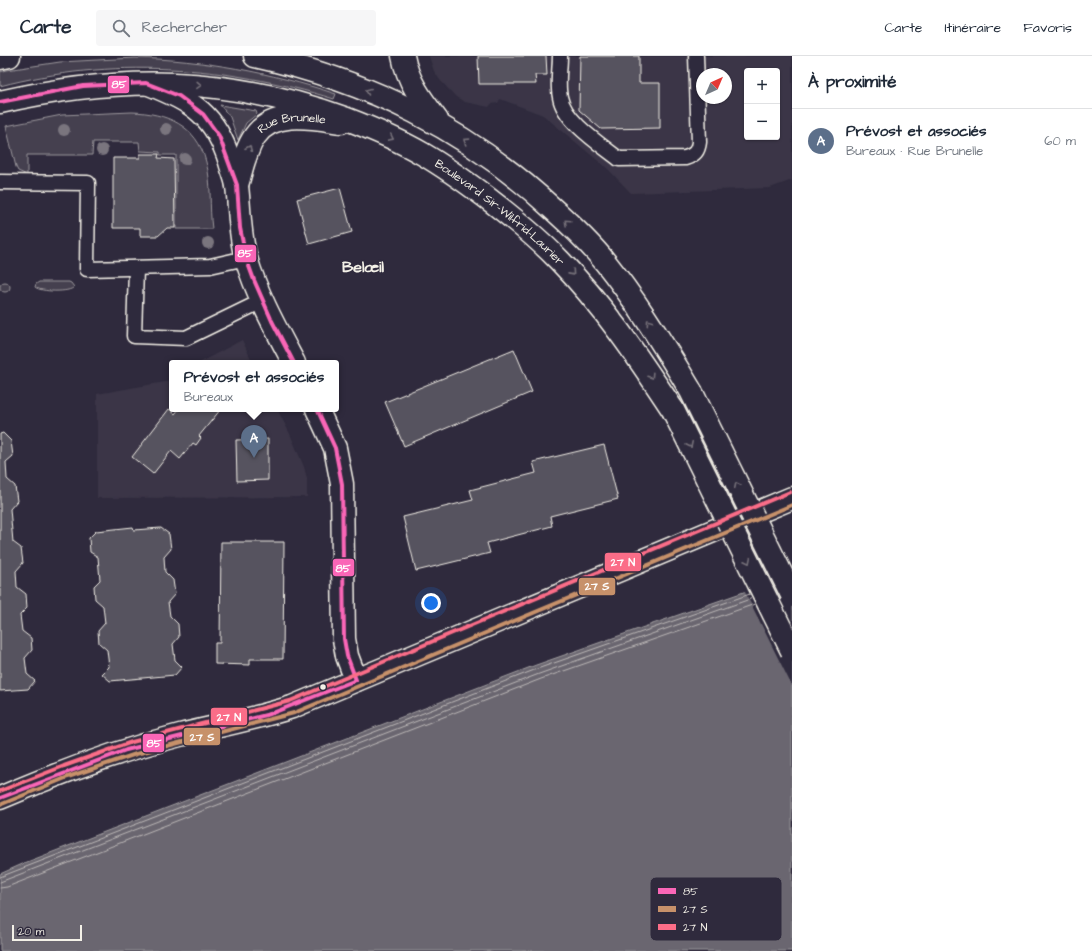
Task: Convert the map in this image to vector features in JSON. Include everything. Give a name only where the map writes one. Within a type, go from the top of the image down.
[{"type":"main road","points":[[0,58],[9,56]]},
{"type":"main road","points":[[255,56],[292,64],[335,78],[401,105],[442,125],[484,152],[528,186],[582,236],[606,263],[658,336],[691,392],[792,596]]},
{"type":"main road","points":[[403,56],[406,71],[419,97],[442,125]]},
{"type":"main road","name":"Boulevard Sir-Wilfrid-Laurier","points":[[0,102],[83,86],[146,83],[207,85],[261,93],[313,107],[361,125],[423,154],[463,180],[514,219],[558,258],[596,300],[628,341],[673,410],[792,651]]},
{"type":"main road","name":"Rue Brunelle","points":[[146,83],[179,96],[203,114],[219,136],[237,185],[240,228],[246,258],[262,301],[292,360]]},
{"type":"main road","name":"Rue Brunelle","points":[[237,185],[248,148],[255,136],[265,126],[280,119],[293,118],[361,125]]},
{"type":"main road","points":[[318,412],[335,448],[340,472],[343,511],[344,639],[347,656],[356,680]]},
{"type":"main road","points":[[0,798],[67,771],[126,750],[270,714],[356,680],[792,498]]},
{"type":"lane","points":[[560,56],[559,96],[563,108],[572,120],[619,159],[685,158],[692,156],[698,151],[696,56]]},
{"type":"lane","points":[[0,180],[88,183],[88,269],[210,266],[246,258]]},
{"type":"lane","points":[[136,268],[134,336],[186,338],[262,301]]},
{"type":"shaded area","points":[[429,56],[792,56],[792,180],[770,188],[631,193],[608,169],[543,115],[500,99],[498,103],[491,104],[489,107],[465,102],[456,97],[440,80],[434,71]]},
{"type":"shaded area","points":[[135,58],[187,61],[237,68],[286,79],[336,94],[334,99],[293,87],[210,72],[126,68],[84,71],[42,77],[0,86],[0,72],[7,70],[60,62]]},
{"type":"shaded area","points":[[220,105],[256,111],[257,114],[246,123],[238,140],[230,117]]},
{"type":"shaded area","points":[[132,112],[157,115],[178,124],[188,130],[202,149],[208,170],[212,229],[176,229],[176,155],[160,155],[160,152],[140,151],[139,142],[93,142],[92,155],[27,155],[27,175],[18,171],[16,167],[6,126],[62,115]]},
{"type":"shaded area","points":[[3,282],[7,282],[10,287],[7,292],[3,292],[0,289],[0,285]]},
{"type":"shaded area","points":[[39,282],[69,282],[74,287],[61,291],[43,290],[35,287]]},
{"type":"shaded area","points":[[242,340],[252,360],[205,360]]},
{"type":"shaded area","points":[[169,380],[169,412],[279,412],[304,467],[307,479],[307,497],[97,498],[97,394],[165,382]]},
{"type":"water","points":[[792,575],[792,951],[0,951],[0,874],[27,862],[536,665]]},
{"type":"pier","points":[[792,573],[792,686],[744,590]]},
{"type":"building","points":[[478,56],[546,56],[547,75],[535,75],[536,84],[479,84]]},
{"type":"building","points":[[580,56],[639,56],[639,83],[660,83],[660,128],[601,129],[579,110]]},
{"type":"building","points":[[140,154],[159,154],[158,158],[174,159],[175,228],[167,228],[158,236],[140,236],[140,228],[113,228],[113,158],[140,158]]},
{"type":"building","points":[[340,188],[352,232],[309,244],[297,199]]},
{"type":"building","points":[[514,349],[532,392],[404,446],[385,402]]},
{"type":"building","points":[[169,409],[169,412],[175,414],[177,412],[219,412],[199,436],[201,438],[196,445],[193,443],[180,459],[171,451],[153,474],[132,457]]},
{"type":"building","points":[[3,433],[11,441],[13,456],[6,462],[7,479],[15,486],[17,501],[10,509],[13,542],[21,548],[23,563],[16,571],[17,587],[26,594],[27,608],[20,615],[22,631],[31,638],[32,650],[25,658],[27,674],[35,681],[28,689],[0,691],[0,434]]},
{"type":"building","points":[[268,439],[268,480],[237,481],[236,440]]},
{"type":"building","points":[[604,445],[618,499],[550,516],[552,526],[487,543],[490,553],[416,571],[403,517],[473,500],[470,490],[536,473],[533,462]]},
{"type":"building","points":[[133,527],[134,530],[161,528],[169,534],[171,549],[164,557],[165,572],[173,580],[175,594],[168,602],[170,616],[178,624],[179,637],[173,644],[175,660],[182,667],[175,675],[110,681],[102,674],[109,667],[107,650],[99,643],[98,631],[105,623],[103,606],[95,599],[94,586],[100,580],[98,557],[90,552],[89,538],[96,531]]},
{"type":"building","points":[[221,542],[284,542],[283,659],[250,659],[250,665],[215,664],[215,643],[220,643]]},
{"type":"transit line","name":"85","points":[[0,102],[83,86],[146,83],[179,96],[203,114],[219,136],[237,185],[240,228],[246,258],[272,321],[292,360]]},
{"type":"transit line","name":"85","points":[[0,798],[126,750],[270,714],[356,680],[347,656],[344,639],[342,484],[335,448],[318,412]]},
{"type":"transit line","points":[[0,791],[132,742],[290,701],[790,492]]},
{"type":"transit line","points":[[2,804],[68,777],[136,754],[294,713],[792,505]]},
{"type":"place","name":"Prévost et associés","points":[[254,458]]},
{"type":"district","name":"Belœil","points":[[363,267]]}]
